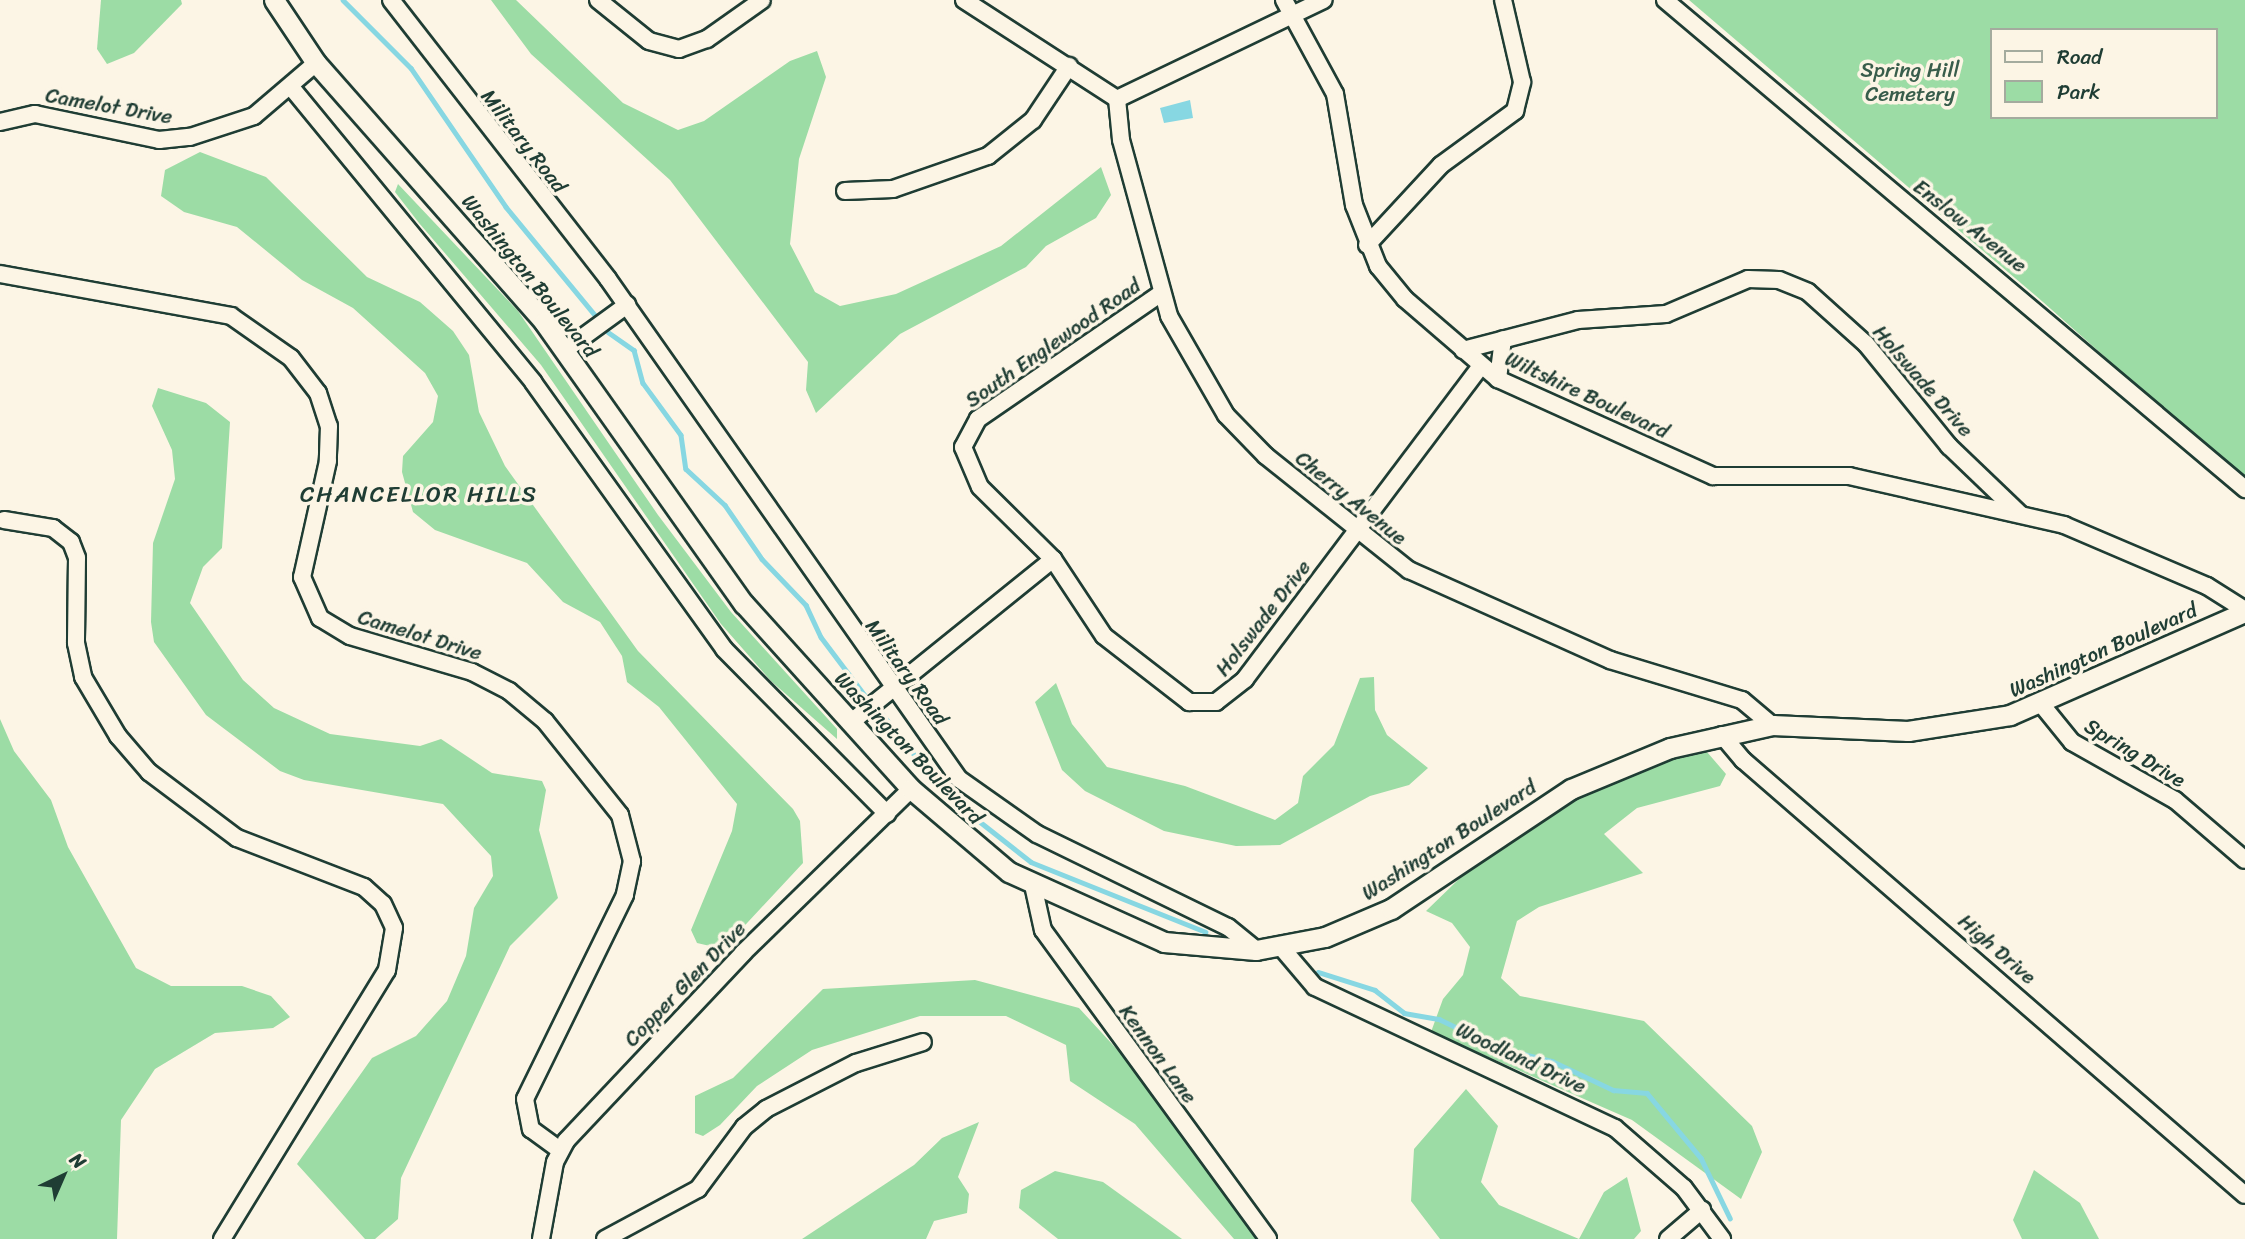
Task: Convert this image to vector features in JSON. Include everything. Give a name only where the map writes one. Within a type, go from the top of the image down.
[{"type":"street","name":"Washington Boulevard","points":[[274,0],[316,64],[565,350],[718,572],[911,789],[980,853],[1033,885],[1164,942],[1256,950],[1281,947],[1348,930],[1391,909],[1518,820],[1600,775],[1722,735],[1773,724],[1908,731],[2042,705],[2245,611]]},
{"type":"street","name":"Military Road","points":[[391,0],[626,305],[950,769],[993,807],[1228,927],[1256,950]]},
{"type":"street","points":[[598,0],[649,41],[679,49],[707,39],[762,0]]},
{"type":"street","points":[[964,0],[1117,99],[1287,7],[1324,0]]},
{"type":"street","points":[[1367,245],[1441,164],[1515,111],[1522,82],[1503,0]]},
{"type":"street","name":"Enslow Avenue","points":[[1665,0],[2245,489]]},
{"type":"street","name":"Wiltshire Boulevard","points":[[1287,7],[1342,115],[1354,205],[1367,245],[1390,283],[1498,379],[1713,476],[1849,476],[2022,516],[2100,537],[2245,611]]},
{"type":"street","name":"Camelot Drive","points":[[0,122],[35,114],[172,141],[243,121],[291,87],[316,64]]},
{"type":"street","points":[[845,191],[925,181],[988,156],[1032,120],[1069,66]]},
{"type":"street","points":[[291,87],[533,382],[724,649],[887,814]]},
{"type":"street","name":"Cherry Avenue","points":[[1117,99],[1160,293],[1184,348],[1226,415],[1355,532],[1430,580],[1630,668],[1742,700],[1773,724]]},
{"type":"street","name":"Camelot Drive","points":[[0,274],[231,316],[291,358],[318,393],[329,426],[328,461],[302,577],[320,618],[350,636],[472,672],[509,691],[545,721],[620,815],[632,861],[625,895],[525,1099],[531,1129],[559,1150]]},
{"type":"street","name":"Holswade Drive","points":[[1463,350],[1578,320],[1666,314],[1748,279],[1793,285],[1882,360],[1949,446],[2022,516]]},
{"type":"street","name":"South Englewood Road","points":[[1054,559],[980,486],[965,459],[965,436],[988,411],[1160,293]]},
{"type":"street","points":[[565,350],[626,305]]},
{"type":"street","points":[[1498,379],[1503,339]]},
{"type":"street","name":"Holswade Drive","points":[[1054,559],[1120,652],[1175,695],[1203,704],[1226,697],[1245,679],[1481,366]]},
{"type":"street","points":[[4,520],[53,528],[71,542],[77,558],[76,643],[83,677],[104,716],[149,772],[237,838],[364,887],[383,904],[394,928],[387,970],[222,1239]]},
{"type":"street","points":[[850,723],[1054,559]]},
{"type":"street","name":"Spring Drive","points":[[2042,705],[2072,742],[2166,794],[2245,860]]},
{"type":"street","name":"High Drive","points":[[1722,735],[1743,760],[2245,1195]]},
{"type":"street","name":"Copper Glen Drive","points":[[559,1150],[743,953],[911,789]]},
{"type":"street","name":"Kennon Lane","points":[[1033,885],[1043,930],[1268,1239]]},
{"type":"street","name":"Woodland Drive","points":[[1281,947],[1315,987],[1615,1128],[1702,1210],[1722,1239]]},
{"type":"street","points":[[605,1239],[698,1189],[744,1127],[766,1109],[856,1063],[923,1042]]},
{"type":"street","points":[[541,1239],[559,1150]]},
{"type":"street","points":[[1668,1239],[1702,1210]]},
{"type":"green space","points":[[101,0],[181,0],[182,4],[134,53],[107,64],[97,49]]},
{"type":"green space","points":[[491,0],[516,0],[623,103],[678,130],[704,121],[790,61],[817,51],[826,77],[799,159],[790,244],[815,292],[840,306],[896,294],[1001,246],[1101,167],[1111,195],[1096,218],[1046,246],[1026,267],[900,334],[816,413],[806,390],[808,362],[670,180],[531,54]]},
{"type":"green space","name":"Spring Hill Cemetery","points":[[1689,0],[2245,0],[2245,481],[2043,302]]},
{"type":"green space","points":[[200,152],[266,177],[367,277],[420,302],[453,331],[469,355],[479,412],[505,466],[638,651],[793,809],[800,821],[803,863],[735,936],[710,946],[697,943],[691,930],[732,831],[737,804],[659,707],[627,682],[622,656],[600,622],[563,602],[527,563],[435,530],[413,512],[402,472],[403,456],[433,422],[438,396],[425,373],[353,308],[302,280],[237,227],[184,212],[161,196],[165,170]]},
{"type":"green space","points":[[398,184],[518,311],[658,515],[731,612],[837,729],[837,739],[771,681],[721,624],[541,365],[419,223],[395,192]]},
{"type":"green space","points":[[158,388],[206,403],[230,422],[222,548],[203,567],[190,603],[243,680],[274,708],[330,734],[420,746],[441,739],[492,773],[542,781],[546,790],[539,830],[558,898],[510,946],[401,1178],[398,1219],[375,1239],[365,1239],[297,1164],[372,1058],[416,1036],[447,1001],[466,956],[474,908],[493,876],[491,856],[443,804],[304,780],[280,771],[206,715],[154,642],[151,622],[153,543],[175,479],[172,450],[152,406]]},
{"type":"green space","points":[[1374,677],[1375,710],[1387,735],[1428,768],[1409,785],[1370,796],[1280,845],[1236,846],[1164,831],[1085,791],[1062,770],[1035,702],[1056,683],[1072,724],[1107,767],[1185,786],[1275,820],[1298,803],[1303,776],[1334,745],[1360,678]]},
{"type":"green space","points":[[0,719],[14,751],[51,800],[68,847],[136,968],[171,986],[242,986],[271,996],[290,1017],[273,1028],[215,1033],[155,1069],[121,1120],[117,1239],[0,1239]]},
{"type":"green space","points":[[1707,752],[1726,774],[1720,786],[1637,808],[1604,834],[1643,873],[1539,907],[1517,921],[1501,978],[1520,996],[1644,1021],[1752,1126],[1762,1152],[1741,1199],[1632,1120],[1431,1032],[1443,999],[1463,975],[1470,947],[1452,923],[1426,911],[1493,846],[1606,775]]},
{"type":"green space","points":[[975,980],[1079,1008],[1124,1057],[1257,1239],[1234,1239],[1135,1124],[1070,1081],[1066,1045],[1006,1016],[920,1016],[812,1050],[757,1086],[720,1125],[703,1136],[695,1133],[695,1096],[733,1078],[823,989]]},
{"type":"green space","points":[[1466,1089],[1498,1126],[1481,1182],[1499,1205],[1579,1239],[1440,1239],[1411,1201],[1414,1149]]},
{"type":"green space","points":[[979,1122],[958,1177],[969,1194],[967,1213],[934,1221],[926,1239],[802,1239],[914,1165],[942,1138]]},
{"type":"green space","points":[[2034,1170],[2080,1203],[2099,1239],[2022,1239],[2013,1220]]},
{"type":"green space","points":[[1055,1171],[1103,1182],[1182,1239],[1058,1239],[1019,1208],[1021,1190]]},
{"type":"green space","points":[[1627,1177],[1641,1231],[1634,1239],[1579,1239],[1604,1192]]},
{"type":"water","points":[[1190,100],[1193,118],[1164,123],[1160,108]]},
{"type":"waterway","points":[[343,0],[411,68],[506,207],[596,316]]},
{"type":"waterway","points":[[608,332],[634,350],[643,383],[681,435],[686,469],[725,505],[762,559],[806,605],[821,637],[867,698]]},
{"type":"waterway","points":[[880,711],[946,795],[1031,862],[1206,932]]},
{"type":"waterway","points":[[1318,972],[1375,990],[1404,1013],[1439,1019],[1499,1048],[1552,1061],[1613,1090],[1647,1093],[1701,1158],[1730,1218]]},
{"type":"district","name":"CHANCELLOR HILLS","points":[[419,495]]}]
